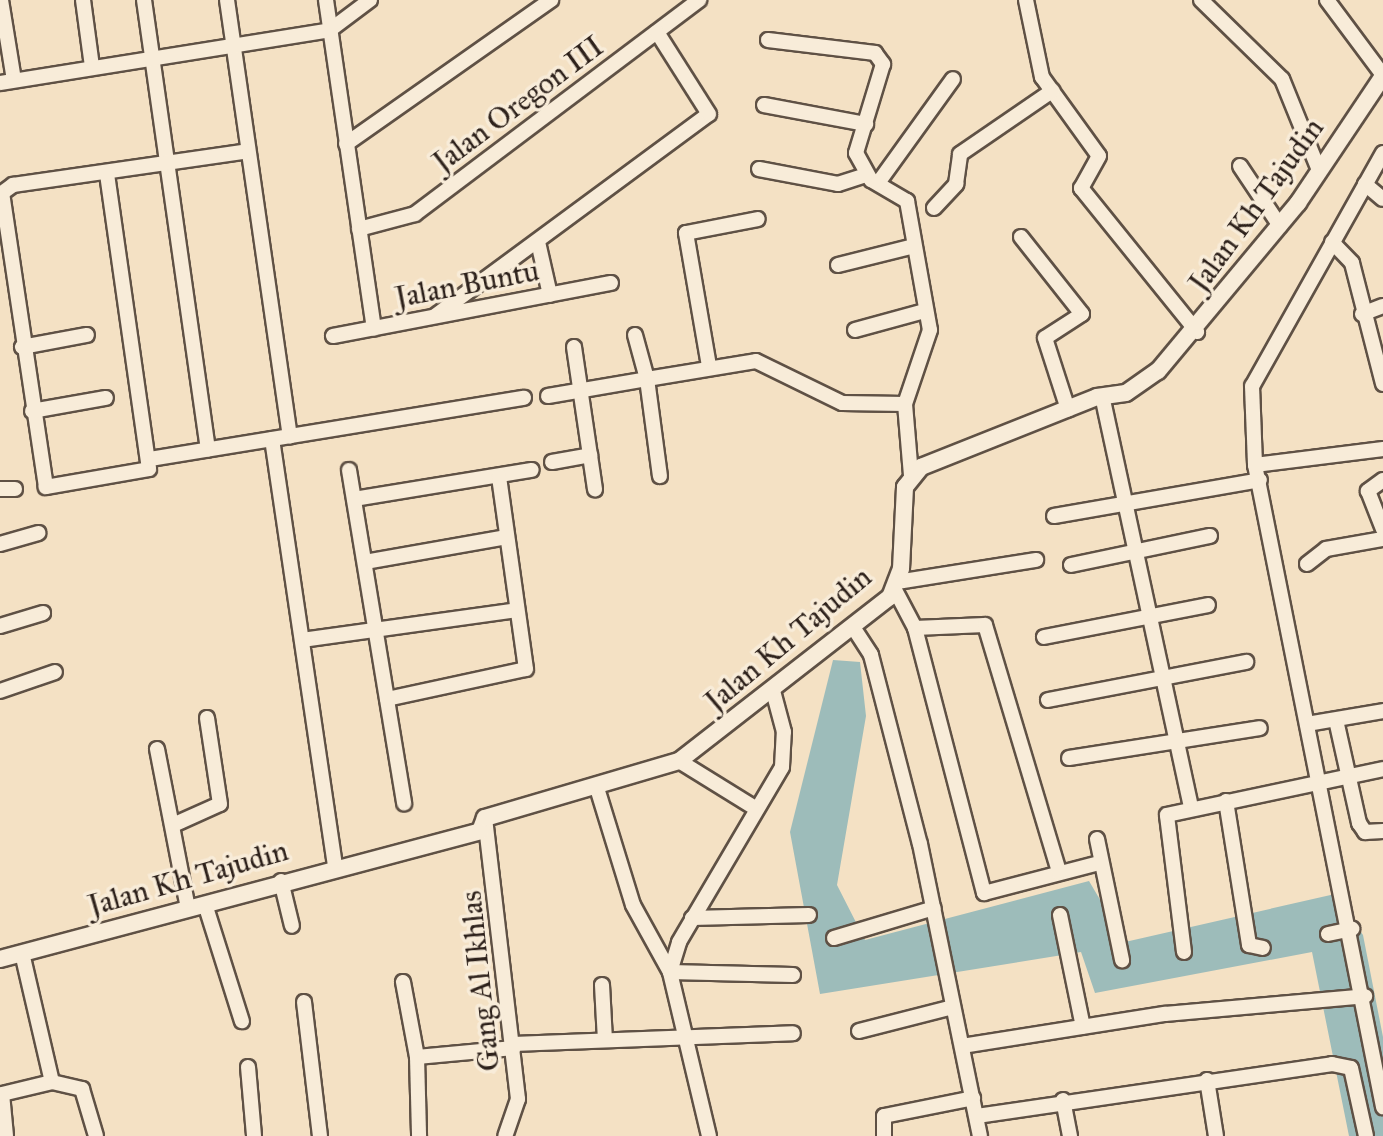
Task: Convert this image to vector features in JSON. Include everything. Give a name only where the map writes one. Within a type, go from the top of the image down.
[{"type":"street","points":[[1,0],[7,81],[330,30],[370,0]]},
{"type":"street","points":[[83,0],[92,67]]},
{"type":"street","points":[[144,0],[170,165],[208,449]]},
{"type":"street","points":[[227,0],[290,436]]},
{"type":"street","points":[[326,0],[374,329]]},
{"type":"street","points":[[346,144],[551,0]]},
{"type":"street","name":"Jalan Oregon III","points":[[359,229],[415,214],[699,0]]},
{"type":"street","points":[[1026,0],[1039,71],[1099,156],[1081,188],[1197,332]]},
{"type":"street","points":[[1201,0],[1282,79],[1319,170]]},
{"type":"street","points":[[1327,0],[1383,75]]},
{"type":"street","points":[[435,316],[709,114],[657,32]]},
{"type":"street","points":[[768,40],[875,53],[883,71],[856,153],[872,179],[907,201],[928,348],[905,404],[911,476]]},
{"type":"street","name":"Jalan Kh Tajudin","points":[[0,959],[335,866],[480,831],[485,818],[597,788],[679,761],[853,627],[896,586],[911,476],[1068,409],[1103,400],[1148,381],[1197,332],[1280,226],[1383,75]]},
{"type":"street","points":[[759,169],[838,184],[872,179],[953,79]]},
{"type":"street","points":[[934,208],[956,184],[960,154],[1052,91]]},
{"type":"street","points":[[764,105],[866,124]]},
{"type":"street","points":[[107,174],[150,459],[146,471],[46,487],[22,347],[2,193],[13,185],[170,165],[248,151]]},
{"type":"street","points":[[1383,153],[1374,192],[1254,379],[1257,464],[1319,782],[1340,932],[1356,997],[1375,1017],[1383,1107]]},
{"type":"street","points":[[1240,166],[1280,226]]},
{"type":"street","points":[[709,366],[686,233],[758,219]]},
{"type":"street","points":[[1021,237],[1082,314],[1045,338],[1068,409]]},
{"type":"street","points":[[538,242],[550,295]]},
{"type":"street","points":[[838,265],[914,246]]},
{"type":"street","points":[[1339,248],[1383,384]]},
{"type":"street","name":"Jalan Buntu","points":[[333,336],[611,283]]},
{"type":"street","points":[[1362,314],[1383,306]]},
{"type":"street","points":[[855,330],[925,311]]},
{"type":"street","points":[[22,347],[87,335]]},
{"type":"street","points":[[635,335],[647,379],[660,476]]},
{"type":"street","points":[[574,347],[595,489]]},
{"type":"street","points":[[548,396],[709,366],[756,361],[842,403],[905,404]]},
{"type":"street","points":[[32,411],[106,398]]},
{"type":"street","points":[[150,459],[524,398]]},
{"type":"street","points":[[1103,400],[1191,808]]},
{"type":"street","points":[[272,439],[335,866]]},
{"type":"street","points":[[1257,464],[1383,449]]},
{"type":"street","points":[[552,462],[590,455]]},
{"type":"street","points":[[349,470],[404,803]]},
{"type":"street","points":[[354,499],[532,470]]},
{"type":"street","points":[[387,699],[522,674],[517,610],[499,476]]},
{"type":"street","points":[[1054,516],[1260,480]]},
{"type":"street","points":[[1383,480],[1368,491],[1383,529]]},
{"type":"street","points":[[0,544],[38,533]]},
{"type":"street","points":[[1071,565],[1210,536]]},
{"type":"street","points":[[365,562],[507,537]]},
{"type":"street","points":[[1307,564],[1326,549],[1383,539]]},
{"type":"street","points":[[1036,560],[896,586],[915,628],[984,893],[1099,863]]},
{"type":"street","points":[[1044,637],[1208,605]]},
{"type":"street","points":[[302,640],[517,610]]},
{"type":"street","points":[[0,626],[43,613]]},
{"type":"street","points":[[915,628],[985,625],[1059,872]]},
{"type":"street","points":[[853,627],[871,655],[934,908],[980,1136]]},
{"type":"street","points":[[1048,700],[1246,662]]},
{"type":"street","points":[[0,691],[55,672]]},
{"type":"street","points":[[670,972],[692,918],[785,749],[773,691]]},
{"type":"street","points":[[1307,724],[1383,711]]},
{"type":"street","points":[[173,825],[221,800],[207,718]]},
{"type":"street","points":[[1336,720],[1361,829],[1383,831]]},
{"type":"street","points":[[1069,758],[1260,728]]},
{"type":"street","points":[[157,749],[188,908]]},
{"type":"street","points":[[679,761],[755,808]]},
{"type":"street","points":[[1184,952],[1166,818],[1191,808],[1383,769]]},
{"type":"street","points":[[597,788],[633,905],[670,972],[682,1036],[709,1136]]},
{"type":"street","points":[[1226,801],[1253,944]]},
{"type":"street","name":"Gang Al Ikhlas","points":[[485,818],[518,1099],[505,1136]]},
{"type":"street","points":[[1097,839],[1099,863],[1122,960]]},
{"type":"street","points":[[281,881],[292,926]]},
{"type":"street","points":[[205,904],[242,1021]]},
{"type":"street","points":[[834,938],[934,908]]},
{"type":"street","points":[[692,918],[809,915]]},
{"type":"street","points":[[1060,915],[1083,1027]]},
{"type":"street","points":[[22,953],[52,1082]]},
{"type":"street","points":[[670,972],[793,975]]},
{"type":"street","points":[[403,982],[417,1057],[419,1136]]},
{"type":"street","points":[[602,985],[605,1040]]},
{"type":"street","points":[[962,1046],[1083,1027],[1356,997]]},
{"type":"street","points":[[304,1002],[320,1136]]},
{"type":"street","points":[[859,1031],[953,1007]]},
{"type":"street","points":[[417,1057],[605,1040],[793,1033]]},
{"type":"street","points":[[977,1116],[1063,1100],[1343,1065],[1351,1068],[1369,1135]]},
{"type":"street","points":[[248,1067],[254,1136]]},
{"type":"street","points":[[1207,1080],[1216,1136]]},
{"type":"street","points":[[6,1136],[2,1094],[52,1082],[82,1089],[96,1136]]},
{"type":"street","points":[[884,1136],[884,1116],[973,1098]]},
{"type":"street","points":[[1063,1100],[1070,1136]]},
{"type":"water","points":[[833,660],[860,662],[866,716],[837,885],[865,940],[1089,881],[1125,942],[1335,894],[1363,935],[1383,1037],[1383,1136],[1349,1136],[1312,952],[1095,993],[1081,952],[820,994],[790,832]]}]
